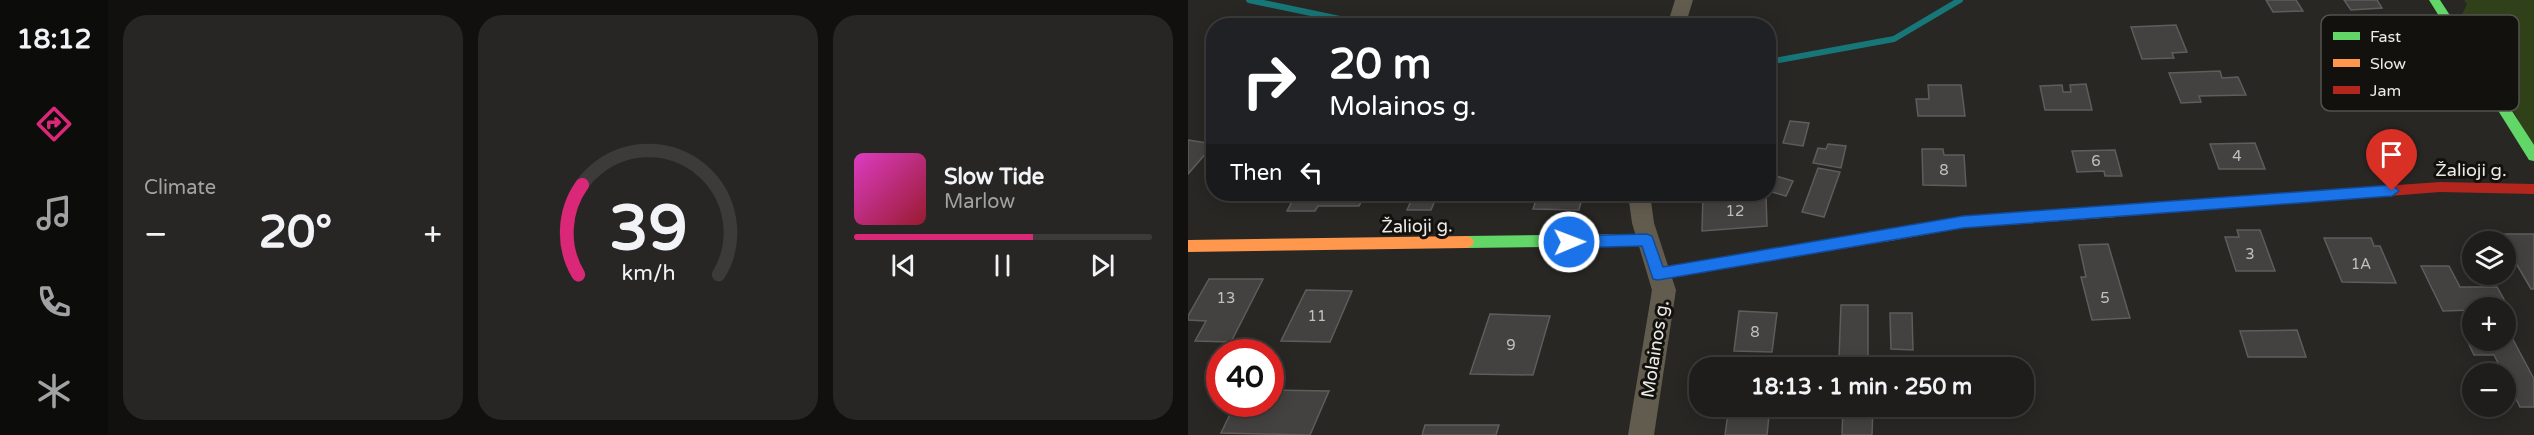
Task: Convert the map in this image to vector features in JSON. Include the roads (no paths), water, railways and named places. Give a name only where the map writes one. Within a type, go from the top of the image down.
[{"type":"street","points":[[1678,18],[1684,0]]},
{"type":"street","points":[[2434,0],[2444,15]]},
{"type":"street","points":[[2505,111],[2534,156]]},
{"type":"street","name":"Žalioji g.","points":[[1658,274],[1963,222],[2440,187],[2534,189]]},
{"type":"street","name":"Molainos g.","points":[[1640,201],[1647,240],[1664,290],[1641,435]]},
{"type":"street","name":"Žalioji g.","points":[[1188,246],[1647,240]]},
{"type":"waterway","points":[[1249,0],[1335,18]]},
{"type":"waterway","points":[[1776,61],[1894,39],[1960,0]]}]
